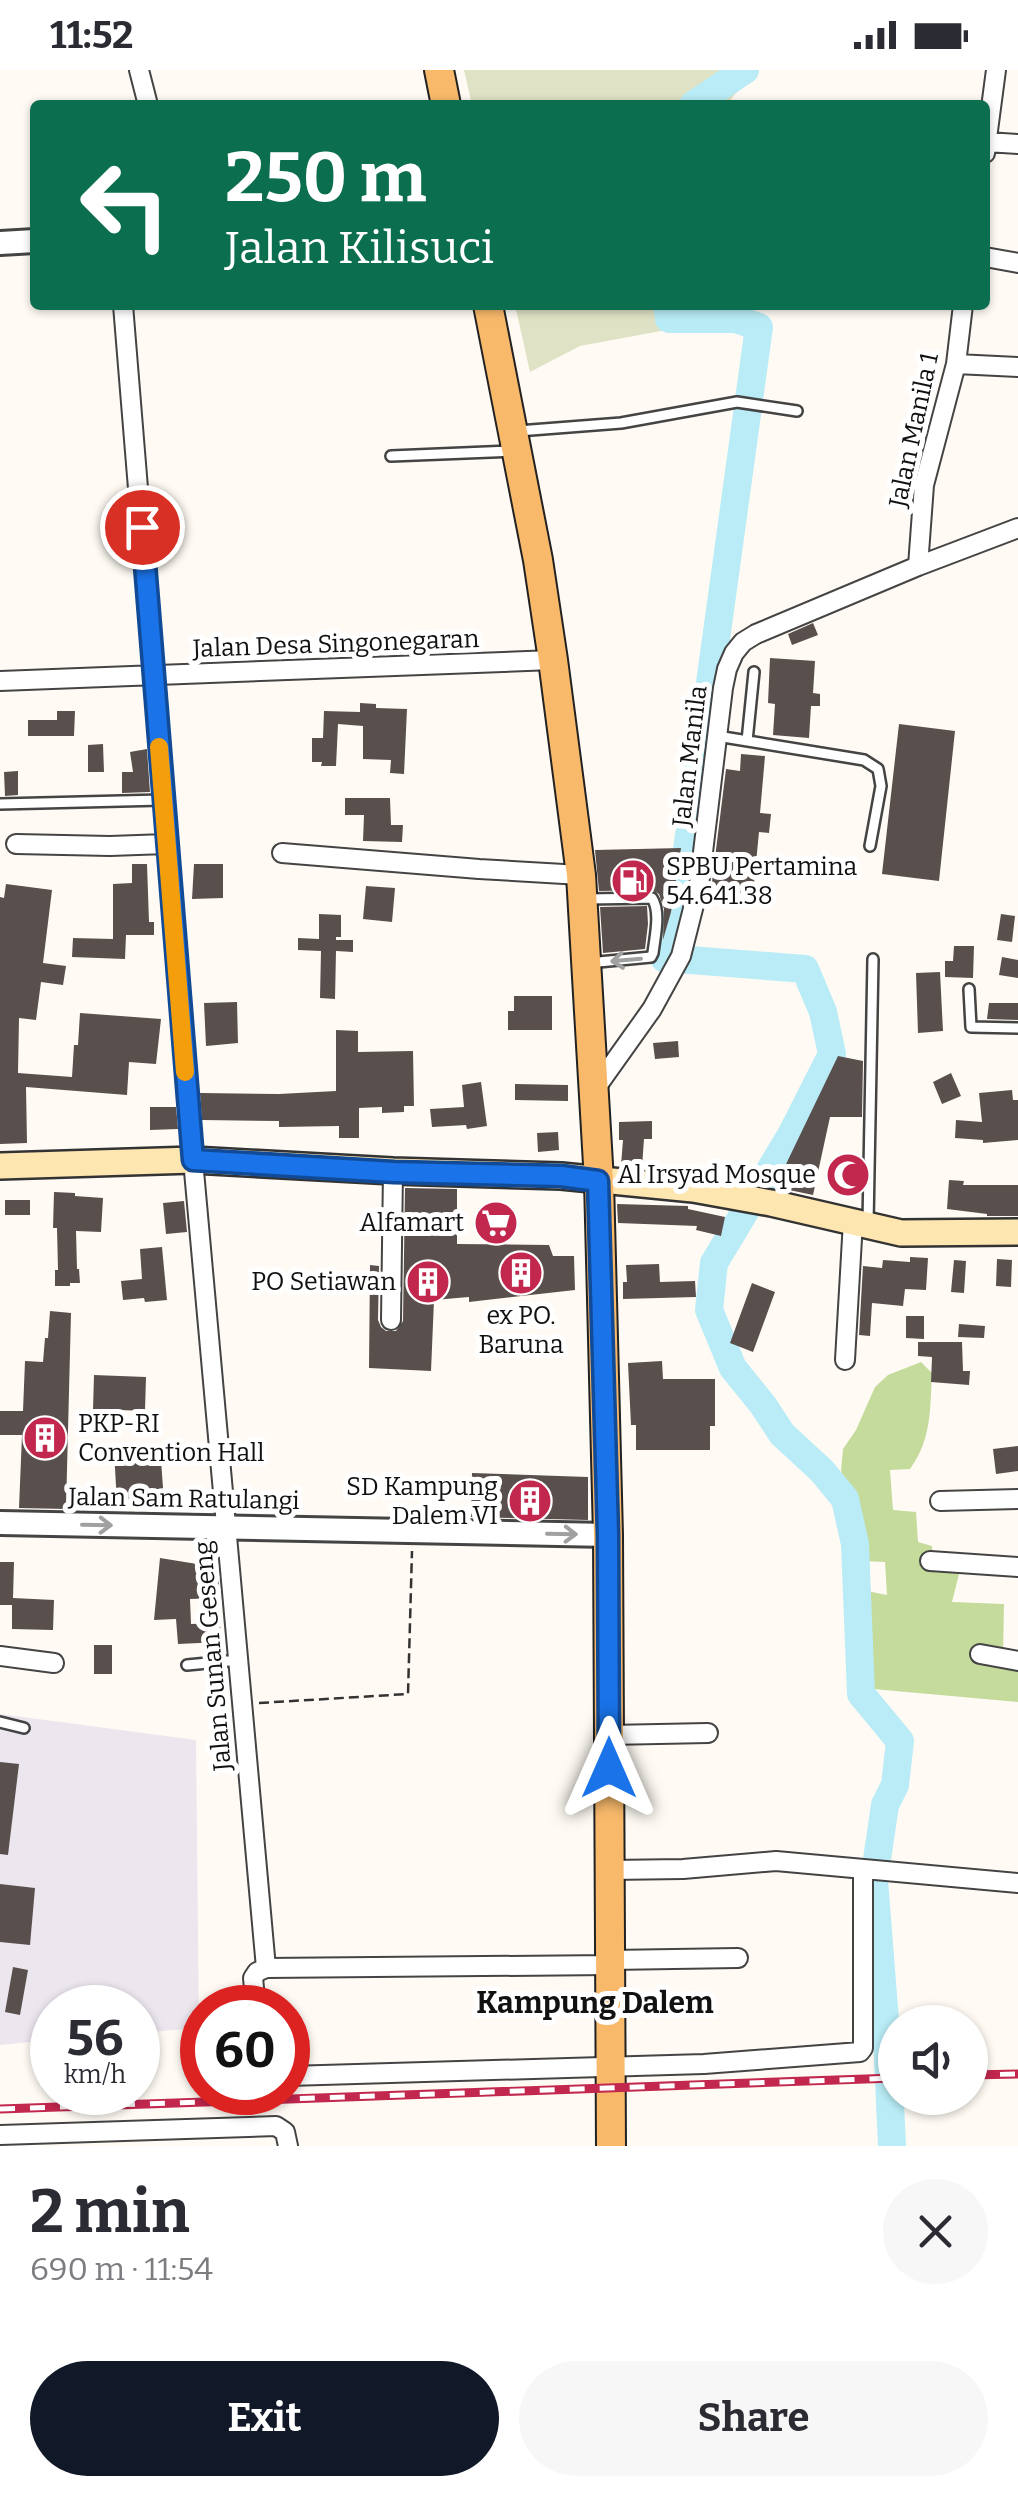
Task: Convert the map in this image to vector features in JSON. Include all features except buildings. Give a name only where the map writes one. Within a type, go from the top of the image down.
[{"type":"main road","points":[[439,70],[445,100]]},
{"type":"main road","points":[[489,310],[554,660],[581,887],[598,1181],[608,1535],[612,2146]]},
{"type":"main road","points":[[0,1166],[193,1160],[394,1172],[561,1176],[693,1189],[916,1234],[1018,1232]]},
{"type":"street","points":[[139,70],[147,100]]},
{"type":"street","points":[[990,111],[996,70]]},
{"type":"street","points":[[990,139],[1018,144]]},
{"type":"street","points":[[0,243],[30,241]]},
{"type":"street","points":[[990,257],[1018,263]]},
{"type":"street","name":"Jalan Sunan Geseng","points":[[123,310],[193,1160],[266,1968],[253,1978],[254,1985]]},
{"type":"street","name":"Jalan Manila 1","points":[[918,566],[924,484],[956,364],[962,310]]},
{"type":"street","points":[[956,364],[1018,367]]},
{"type":"street","name":"Jalan Manila","points":[[594,1091],[652,1008],[679,960],[699,884],[727,669],[734,653],[756,634],[1018,528]]},
{"type":"street","name":"Jalan Desa Singonegaran","points":[[0,682],[554,660]]},
{"type":"street","points":[[16,844],[166,844]]},
{"type":"street","points":[[282,853],[480,870],[581,887]]},
{"type":"street","points":[[391,1320],[394,1172]]},
{"type":"street","points":[[845,1360],[860,1223]]},
{"type":"street","points":[[940,1501],[1018,1499]]},
{"type":"street","name":"Jalan Sam Ratulangi","points":[[0,1523],[608,1535]]},
{"type":"street","points":[[930,1561],[1018,1567]]},
{"type":"street","points":[[980,1654],[1018,1660]]},
{"type":"street","points":[[0,1656],[54,1663]]},
{"type":"street","points":[[609,1734],[708,1733]]},
{"type":"street","points":[[610,1870],[776,1861],[1018,1883]]},
{"type":"street","points":[[310,2075],[704,2064],[862,2051],[866,1869]]},
{"type":"street","points":[[266,1968],[738,1958]]},
{"type":"street","points":[[0,2134],[276,2126],[286,2132],[288,2146]]},
{"type":"lane","points":[[392,456],[514,441],[737,402],[797,411]]},
{"type":"lane","points":[[747,741],[754,672]]},
{"type":"lane","points":[[718,736],[864,760],[878,770],[881,786],[870,846]]},
{"type":"lane","points":[[0,804],[163,800]]},
{"type":"lane","points":[[581,887],[652,898],[656,906],[650,957],[585,964]]},
{"type":"lane","points":[[860,1223],[873,959]]},
{"type":"lane","points":[[968,989],[971,1027],[1018,1028]]},
{"type":"lane","points":[[187,1665],[239,1660]]},
{"type":"lane","points":[[0,1722],[24,1728]]},
{"type":"path","points":[[243,1704],[408,1694],[413,1532]]},
{"type":"shaded area","points":[[0,1714],[196,1740],[199,1985],[180,1985],[180,2030],[160,2031],[160,1985],[30,1985],[30,2042],[0,2045]]},
{"type":"green space","points":[[464,70],[746,70],[730,100],[471,100]]},
{"type":"green space","points":[[516,310],[676,310],[677,328],[580,346],[530,372]]},
{"type":"green space","points":[[921,1362],[932,1373],[928,1423],[910,1469],[890,1470],[893,1510],[916,1512],[918,1542],[932,1546],[934,1569],[959,1574],[952,1602],[1004,1604],[1003,1654],[1018,1656],[1018,1702],[873,1689],[865,1652],[862,1590],[887,1595],[885,1562],[863,1561],[841,1470],[843,1449],[875,1387],[888,1375]]},
{"type":"waterway","points":[[700,100],[745,70]]},
{"type":"waterway","points":[[668,310],[669,319],[736,319],[759,327],[679,908],[664,958],[805,969],[823,1012],[832,1054],[791,1135],[714,1263],[709,1310],[733,1368],[782,1434],[845,1499],[855,1544],[861,1694],[900,1741],[895,1785],[885,1805],[874,1880],[892,2146]]},
{"type":"railway","points":[[988,2075],[1018,2074]]},
{"type":"railway","points":[[0,2109],[878,2079]]},
{"type":"slow traffic","points":[[159,747],[185,1072]]},
{"type":"place","name":"SPBU Pertamina 54.641.38","points":[[633,881]]},
{"type":"place","name":"Al Irsyad Mosque","points":[[848,1175]]},
{"type":"place","name":"Alfamart","points":[[496,1223]]},
{"type":"place","name":"ex PO. Baruna","points":[[521,1273]]},
{"type":"place","name":"PO Setiawan","points":[[428,1282]]},
{"type":"place","name":"PKP-RI Convention Hall","points":[[45,1438]]},
{"type":"place","name":"SD Kampung Dalem VI","points":[[530,1501]]},
{"type":"district","name":"Kampung Dalem","points":[[595,2003]]},
{"type":"route","points":[[142,527],[193,1160],[394,1172],[561,1176],[598,1181],[608,1535],[609,1768]]}]
